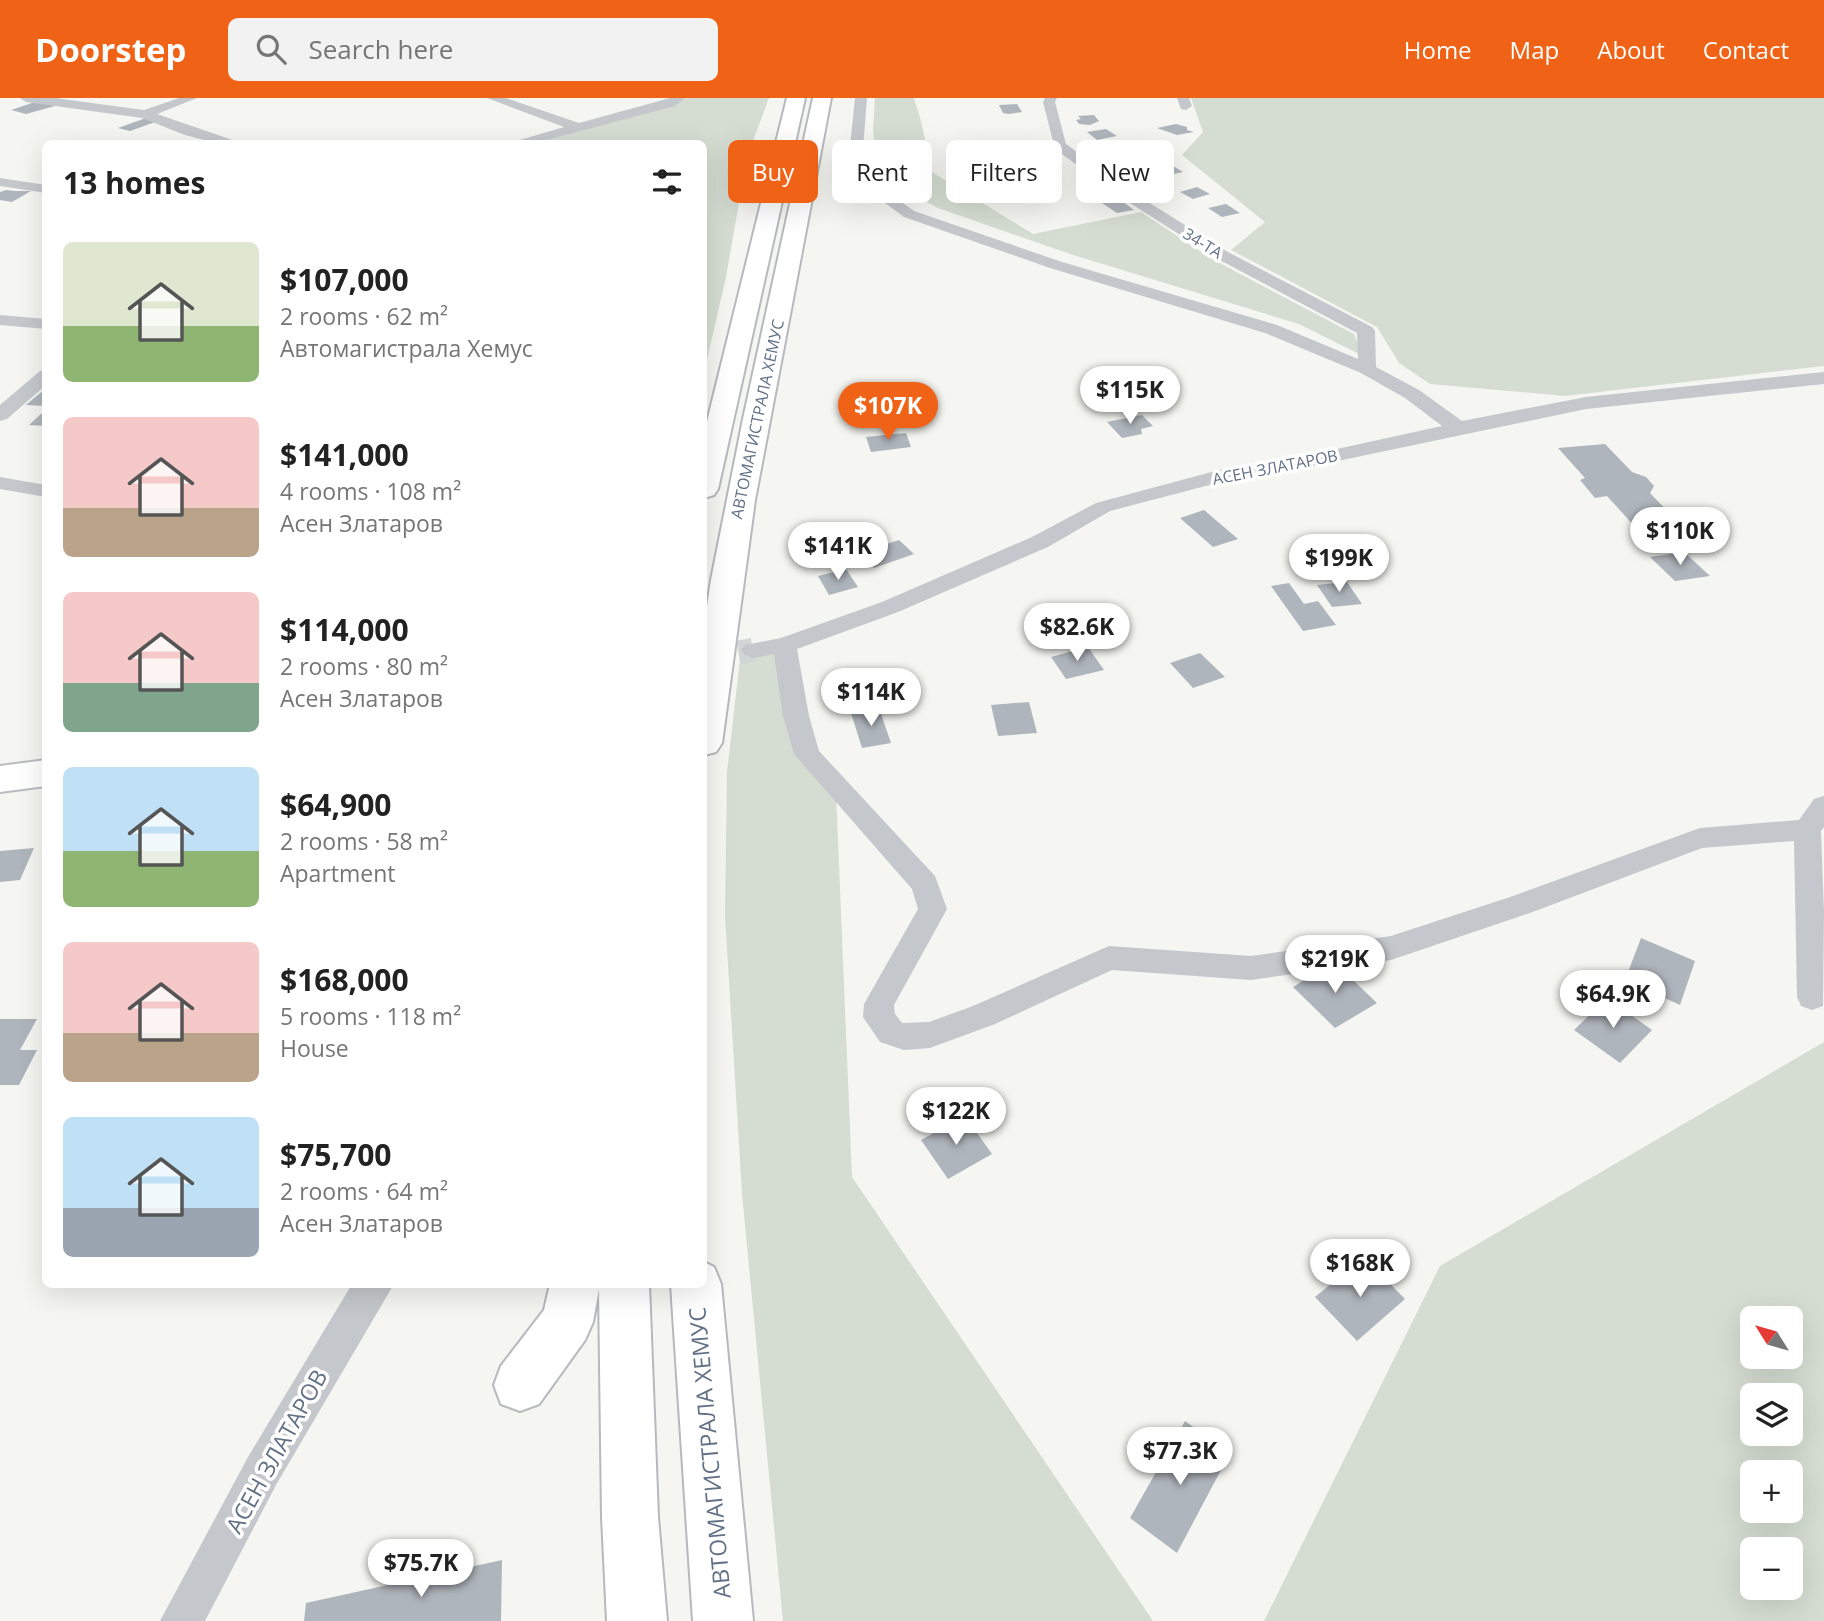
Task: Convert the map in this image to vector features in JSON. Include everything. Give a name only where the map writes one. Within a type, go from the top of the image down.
[{"type":"main road","name":"АВТОМАГИСТРАЛА ХЕМУС","points":[[707,476],[796,98]]},
{"type":"main road","name":"АВТОМАГИСТРАЛА ХЕМУС","points":[[707,717],[715,646],[739,506],[822,98]]},
{"type":"main road","points":[[0,779],[42,774]]},
{"type":"main road","points":[[520,1385],[567,1322],[574,1288]]},
{"type":"main road","points":[[624,1288],[630,1517],[637,1621]]},
{"type":"main road","name":"АВТОМАГИСТРАЛА ХЕМУС","points":[[696,1288],[723,1621]]},
{"type":"street","points":[[26,98],[145,114],[190,132],[221,140]]},
{"type":"street","points":[[493,98],[578,127]]},
{"type":"street","points":[[528,140],[670,103],[679,98]]},
{"type":"street","points":[[861,98],[854,175],[909,214],[1056,265],[1271,329],[1367,369],[1412,394],[1458,428]]},
{"type":"street","name":"34-ТА","points":[[1051,98],[1049,102],[1060,146],[1124,193],[1222,255],[1366,331],[1367,369]]},
{"type":"street","points":[[145,114],[179,99]]},
{"type":"street","points":[[0,181],[42,188]]},
{"type":"street","points":[[0,320],[42,324]]},
{"type":"street","name":"АСЕН ЗЛАТАРОВ","points":[[752,650],[785,645],[890,607],[1040,542],[1103,507],[1219,476],[1328,457],[1586,403],[1824,377]]},
{"type":"street","points":[[0,415],[42,378]]},
{"type":"street","points":[[0,483],[42,490]]},
{"type":"street","points":[[785,645],[796,716],[807,754],[925,884],[933,909],[879,1004],[879,1017],[891,1033],[904,1037],[930,1035],[941,1031],[1109,958],[1251,968],[1391,948],[1520,905],[1700,838],[1807,830]]},
{"type":"street","points":[[1812,997],[1807,830],[1824,806]]},
{"type":"street","name":"АСЕН ЗЛАТАРОВ","points":[[182,1621],[269,1459],[362,1301],[373,1288]]},
{"type":"shaded area","points":[[678,98],[769,98],[753,140],[728,140],[728,203],[739,203],[707,360],[707,140],[538,140]]},
{"type":"shaded area","points":[[875,98],[914,98],[925,140],[874,140]]},
{"type":"shaded area","points":[[1191,98],[1824,98],[1824,366],[1565,396],[1430,384],[1399,363],[1377,327],[1231,250],[1265,222],[1182,155],[1203,132]]},
{"type":"shaded area","points":[[932,172],[946,181],[946,203],[982,203],[1033,234],[1141,212],[1212,259],[1354,334],[1363,356],[1299,324],[1070,254],[929,203],[932,203]]},
{"type":"shaded area","points":[[780,649],[790,722],[836,791],[852,1177],[1153,1621],[783,1621],[742,1194],[725,916],[727,772],[740,659]]},
{"type":"shaded area","points":[[1824,1042],[1824,1621],[1264,1621],[1440,1266]]},
{"type":"building","points":[[38,101],[55,106],[26,114],[11,110]]},
{"type":"building","points":[[1017,104],[1022,112],[1009,114],[1003,113],[999,105]]},
{"type":"building","points":[[1094,115],[1099,121],[1090,125],[1079,124],[1076,120],[1081,119],[1078,116]]},
{"type":"building","points":[[146,118],[158,121],[130,131],[118,128]]},
{"type":"building","points":[[1176,124],[1194,132],[1177,135],[1157,128]]},
{"type":"building","points":[[1106,129],[1117,136],[1097,140],[1087,132]]},
{"type":"building","points":[[1174,167],[1183,172],[1174,174]]},
{"type":"building","points":[[1197,187],[1210,194],[1193,199],[1180,192]]},
{"type":"building","points":[[31,191],[12,202],[0,200],[0,192]]},
{"type":"building","points":[[1102,203],[1124,203],[1134,210],[1117,213]]},
{"type":"building","points":[[1226,204],[1240,213],[1222,217],[1208,208]]},
{"type":"building","points":[[42,391],[42,406],[26,405]]},
{"type":"building","points":[[42,413],[42,426],[29,425]]},
{"type":"building","points":[[1142,415],[1153,426],[1141,429],[1142,434],[1122,438],[1107,422]]},
{"type":"building","points":[[906,433],[911,447],[871,452],[866,437]]},
{"type":"building","points":[[1605,444],[1632,472],[1646,477],[1654,486],[1650,493],[1681,525],[1637,529],[1607,496],[1595,498],[1580,480],[1585,478],[1558,448]]},
{"type":"building","points":[[1204,510],[1238,539],[1213,547],[1180,518]]},
{"type":"building","points":[[899,540],[914,554],[874,568],[860,553]]},
{"type":"building","points":[[1684,552],[1710,576],[1675,581],[1650,557]]},
{"type":"building","points":[[846,569],[858,587],[829,595],[818,576]]},
{"type":"building","points":[[1347,582],[1362,604],[1332,607],[1317,585]]},
{"type":"building","points":[[1289,583],[1304,604],[1318,601],[1336,625],[1303,631],[1271,586]]},
{"type":"building","points":[[1088,647],[1104,670],[1066,679],[1051,657]]},
{"type":"building","points":[[1200,653],[1225,677],[1193,688],[1170,663]]},
{"type":"building","points":[[1029,702],[1037,733],[998,736],[991,705]]},
{"type":"building","points":[[879,708],[891,743],[862,748],[851,713]]},
{"type":"building","points":[[34,848],[20,880],[0,882],[0,851]]},
{"type":"building","points":[[1641,938],[1695,961],[1680,1005],[1625,980]]},
{"type":"building","points":[[1334,962],[1377,1003],[1335,1028],[1293,987]]},
{"type":"building","points":[[1607,998],[1652,1030],[1620,1063],[1574,1030]]},
{"type":"building","points":[[0,1019],[37,1019],[20,1050],[37,1050],[19,1085],[0,1085]]},
{"type":"building","points":[[965,1116],[992,1154],[948,1179],[921,1140]]},
{"type":"building","points":[[1364,1257],[1405,1299],[1357,1341],[1315,1297]]},
{"type":"building","points":[[1185,1421],[1230,1453],[1177,1553],[1130,1518]]},
{"type":"building","points":[[502,1560],[501,1621],[304,1621],[306,1603]]},
{"type":"tunnel","points":[[707,658],[753,650]]}]
